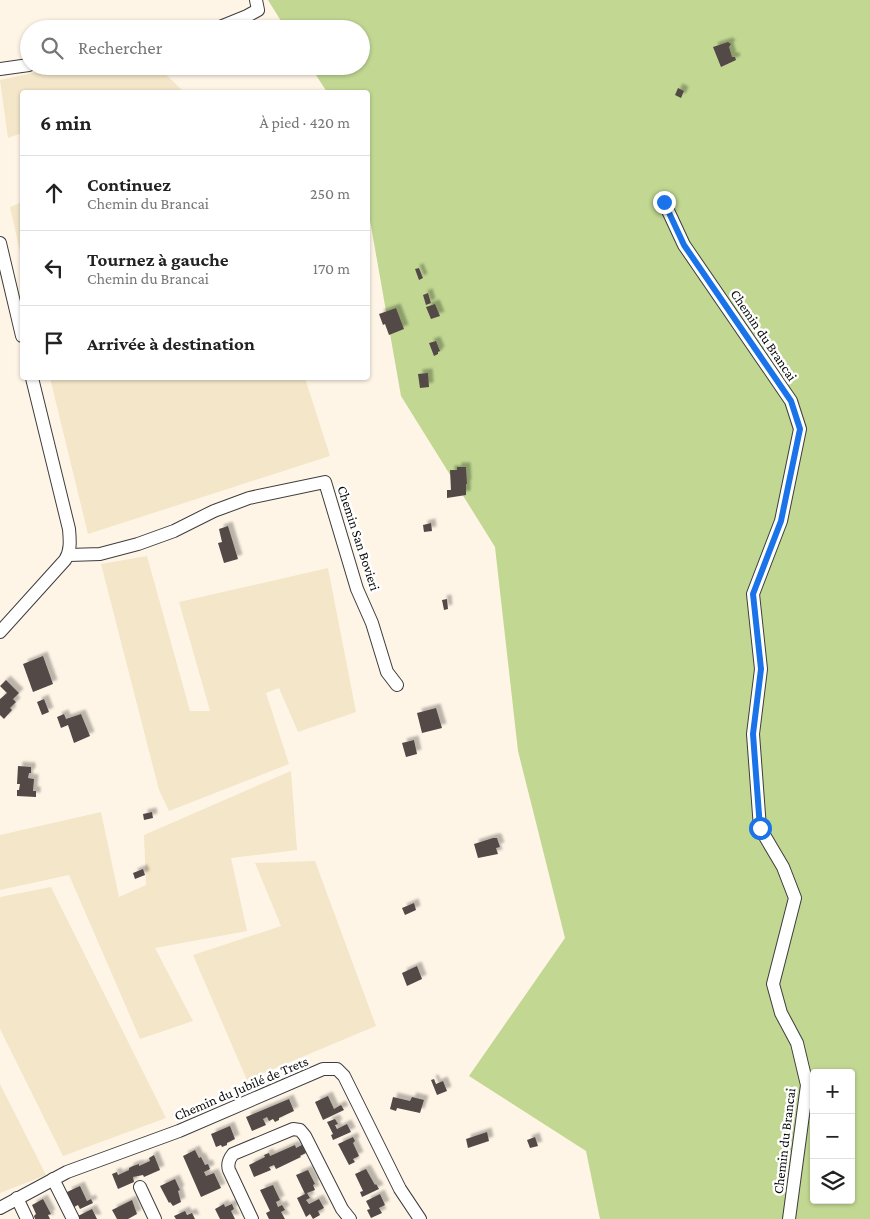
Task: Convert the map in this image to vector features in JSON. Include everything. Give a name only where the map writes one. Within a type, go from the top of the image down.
[{"type":"street","points":[[237,20],[258,10],[256,0]]},
{"type":"street","points":[[0,69],[20,66]]},
{"type":"street","name":"Chemin du Brancai","points":[[664,202],[684,245],[791,401],[800,429],[781,521],[753,594],[761,669],[753,734],[760,828],[783,867],[795,898],[773,984],[780,1013],[797,1043],[807,1085],[788,1219]]},
{"type":"street","points":[[0,242],[20,327]]},
{"type":"street","points":[[0,632],[69,555],[69,529],[32,380]]},
{"type":"street","name":"Chemin San Bovieri","points":[[69,555],[100,554],[138,544],[174,531],[214,511],[249,498],[325,482],[358,589],[372,623],[387,672],[397,685]]},
{"type":"street","name":"Chemin du Jubilé de Trets","points":[[0,1208],[67,1172],[180,1131],[323,1069],[337,1068],[344,1076],[400,1190],[420,1219]]},
{"type":"street","points":[[252,1219],[229,1170],[230,1157],[242,1150],[296,1129],[305,1136],[342,1209],[350,1219]]},
{"type":"street","points":[[53,1179],[73,1219]]},
{"type":"street","points":[[140,1187],[156,1219]]},
{"type":"street","points":[[17,1198],[27,1219]]},
{"type":"shaded area","points":[[23,75],[166,75],[182,90],[20,90],[20,134],[8,138],[0,80]]},
{"type":"shaded area","points":[[20,203],[20,251],[10,207]]},
{"type":"shaded area","points":[[50,380],[306,380],[330,456],[88,534]]},
{"type":"shaded area","points":[[147,556],[190,711],[210,711],[179,602],[328,568],[356,712],[298,732],[279,688],[266,693],[289,764],[169,811],[159,790],[101,564]]},
{"type":"shaded area","points":[[291,771],[297,850],[231,858],[247,931],[155,948],[193,1021],[140,1039],[69,875],[0,890],[0,835],[101,812],[119,897],[146,885],[144,835]]},
{"type":"shaded area","points":[[315,861],[376,1026],[247,1080],[193,955],[281,926],[255,863]]},
{"type":"shaded area","points":[[51,887],[166,1118],[63,1156],[0,1029],[0,897]]},
{"type":"shaded area","points":[[0,1084],[46,1175],[0,1193]]},
{"type":"green space","points":[[268,0],[870,0],[870,1219],[600,1219],[586,1151],[469,1076],[565,938],[518,751],[495,547],[401,396],[370,220],[370,90],[326,90],[316,75],[370,75],[370,20],[280,20]]},
{"type":"building","points":[[728,42],[731,44],[729,47],[732,57],[735,57],[736,60],[721,67],[713,47]]},
{"type":"building","points":[[678,88],[684,91],[681,98],[675,95]]},
{"type":"building","points":[[419,268],[423,278],[419,280],[415,269]]},
{"type":"building","points":[[428,293],[431,303],[426,305],[423,295]]},
{"type":"building","points":[[435,304],[440,316],[431,319],[426,307]]},
{"type":"building","points":[[396,308],[404,329],[389,335],[379,314]]},
{"type":"building","points":[[436,341],[440,351],[434,356],[429,343]]},
{"type":"building","points":[[428,373],[429,387],[420,388],[418,374]]},
{"type":"building","points":[[457,467],[466,467],[466,495],[447,498],[447,490],[451,490],[450,470],[457,470]]},
{"type":"building","points":[[431,523],[432,531],[424,532],[423,525]]},
{"type":"building","points":[[228,526],[238,559],[224,563],[218,543],[222,542],[219,529]]},
{"type":"building","points":[[447,599],[448,609],[444,610],[442,600]]},
{"type":"building","points":[[43,656],[53,684],[33,692],[23,664]]},
{"type":"building","points":[[6,680],[19,693],[13,699],[16,702],[10,708],[12,710],[4,719],[0,715],[0,699],[7,693],[0,686]]},
{"type":"building","points":[[44,699],[49,712],[42,715],[37,702]]},
{"type":"building","points":[[436,708],[442,728],[422,733],[417,713]]},
{"type":"building","points":[[64,714],[66,719],[81,714],[90,736],[74,743],[68,725],[61,728],[57,717]]},
{"type":"building","points":[[414,740],[417,754],[406,757],[402,743]]},
{"type":"building","points":[[18,766],[31,767],[31,773],[29,773],[28,778],[34,779],[33,791],[36,791],[36,797],[17,796],[20,784],[17,784]]},
{"type":"building","points":[[152,812],[153,818],[144,820],[143,814]]},
{"type":"building","points":[[497,838],[500,847],[496,848],[498,854],[478,858],[474,844]]},
{"type":"building","points":[[143,869],[145,875],[135,879],[133,873]]},
{"type":"building","points":[[414,903],[416,910],[405,915],[402,908]]},
{"type":"building","points":[[417,966],[422,979],[407,986],[402,973]]},
{"type":"building","points":[[434,1079],[436,1084],[443,1081],[447,1091],[437,1095],[431,1080]]},
{"type":"building","points":[[328,1096],[334,1109],[341,1105],[344,1110],[323,1120],[315,1102]]},
{"type":"building","points":[[393,1097],[410,1101],[412,1097],[424,1100],[420,1113],[397,1108],[396,1111],[390,1109]]},
{"type":"building","points":[[289,1099],[294,1111],[275,1122],[273,1119],[269,1121],[267,1117],[263,1119],[266,1125],[252,1131],[246,1117]]},
{"type":"building","points":[[335,1119],[338,1124],[335,1125],[337,1129],[347,1124],[351,1132],[333,1140],[331,1135],[333,1134],[327,1122]]},
{"type":"building","points":[[230,1126],[235,1139],[227,1143],[227,1145],[216,1147],[211,1134]]},
{"type":"building","points":[[487,1132],[489,1141],[468,1148],[466,1139]]},
{"type":"building","points":[[353,1137],[355,1141],[353,1143],[359,1156],[353,1159],[355,1162],[349,1165],[338,1144]]},
{"type":"building","points":[[535,1137],[538,1146],[530,1148],[527,1140]]},
{"type":"building","points":[[295,1145],[296,1148],[302,1145],[306,1153],[276,1169],[274,1165],[269,1167],[271,1170],[254,1177],[249,1165],[265,1157],[264,1155],[269,1153],[270,1156]]},
{"type":"building","points":[[195,1150],[205,1165],[208,1164],[210,1169],[204,1172],[206,1176],[214,1173],[221,1188],[201,1197],[183,1156]]},
{"type":"building","points":[[154,1155],[160,1170],[144,1177],[143,1175],[133,1177],[134,1182],[118,1189],[112,1174],[117,1172],[118,1175],[133,1166],[139,1164],[139,1166],[150,1161],[149,1158]]},
{"type":"building","points":[[366,1169],[379,1189],[362,1197],[360,1192],[363,1191],[355,1174]]},
{"type":"building","points":[[308,1170],[315,1184],[313,1185],[315,1190],[307,1193],[310,1198],[306,1200],[309,1204],[319,1199],[324,1208],[318,1211],[320,1215],[313,1219],[310,1214],[306,1217],[297,1198],[305,1194],[296,1175]]},
{"type":"building","points":[[175,1179],[180,1190],[178,1191],[181,1202],[173,1206],[169,1203],[160,1186]]},
{"type":"building","points":[[273,1185],[280,1200],[276,1202],[278,1207],[282,1205],[285,1210],[281,1212],[285,1219],[269,1219],[266,1213],[270,1211],[260,1190]]},
{"type":"building","points":[[80,1186],[87,1201],[91,1199],[93,1203],[80,1209],[78,1205],[74,1207],[67,1192]]},
{"type":"building","points":[[380,1194],[385,1205],[379,1208],[382,1213],[371,1218],[367,1210],[370,1209],[366,1201]]},
{"type":"building","points":[[43,1199],[51,1214],[48,1215],[50,1219],[35,1219],[34,1216],[36,1214],[32,1205]]},
{"type":"building","points":[[132,1200],[137,1214],[128,1219],[117,1219],[112,1210]]},
{"type":"building","points":[[224,1204],[225,1207],[232,1204],[234,1209],[231,1211],[235,1219],[220,1219],[215,1209]]},
{"type":"building","points":[[92,1209],[97,1219],[80,1219],[78,1216]]},
{"type":"building","points":[[185,1211],[187,1215],[192,1213],[195,1219],[176,1219],[174,1216]]},
{"type":"route","points":[[664,202],[684,245],[791,401],[800,429],[781,521],[753,594],[761,669],[753,734],[760,828]]}]
